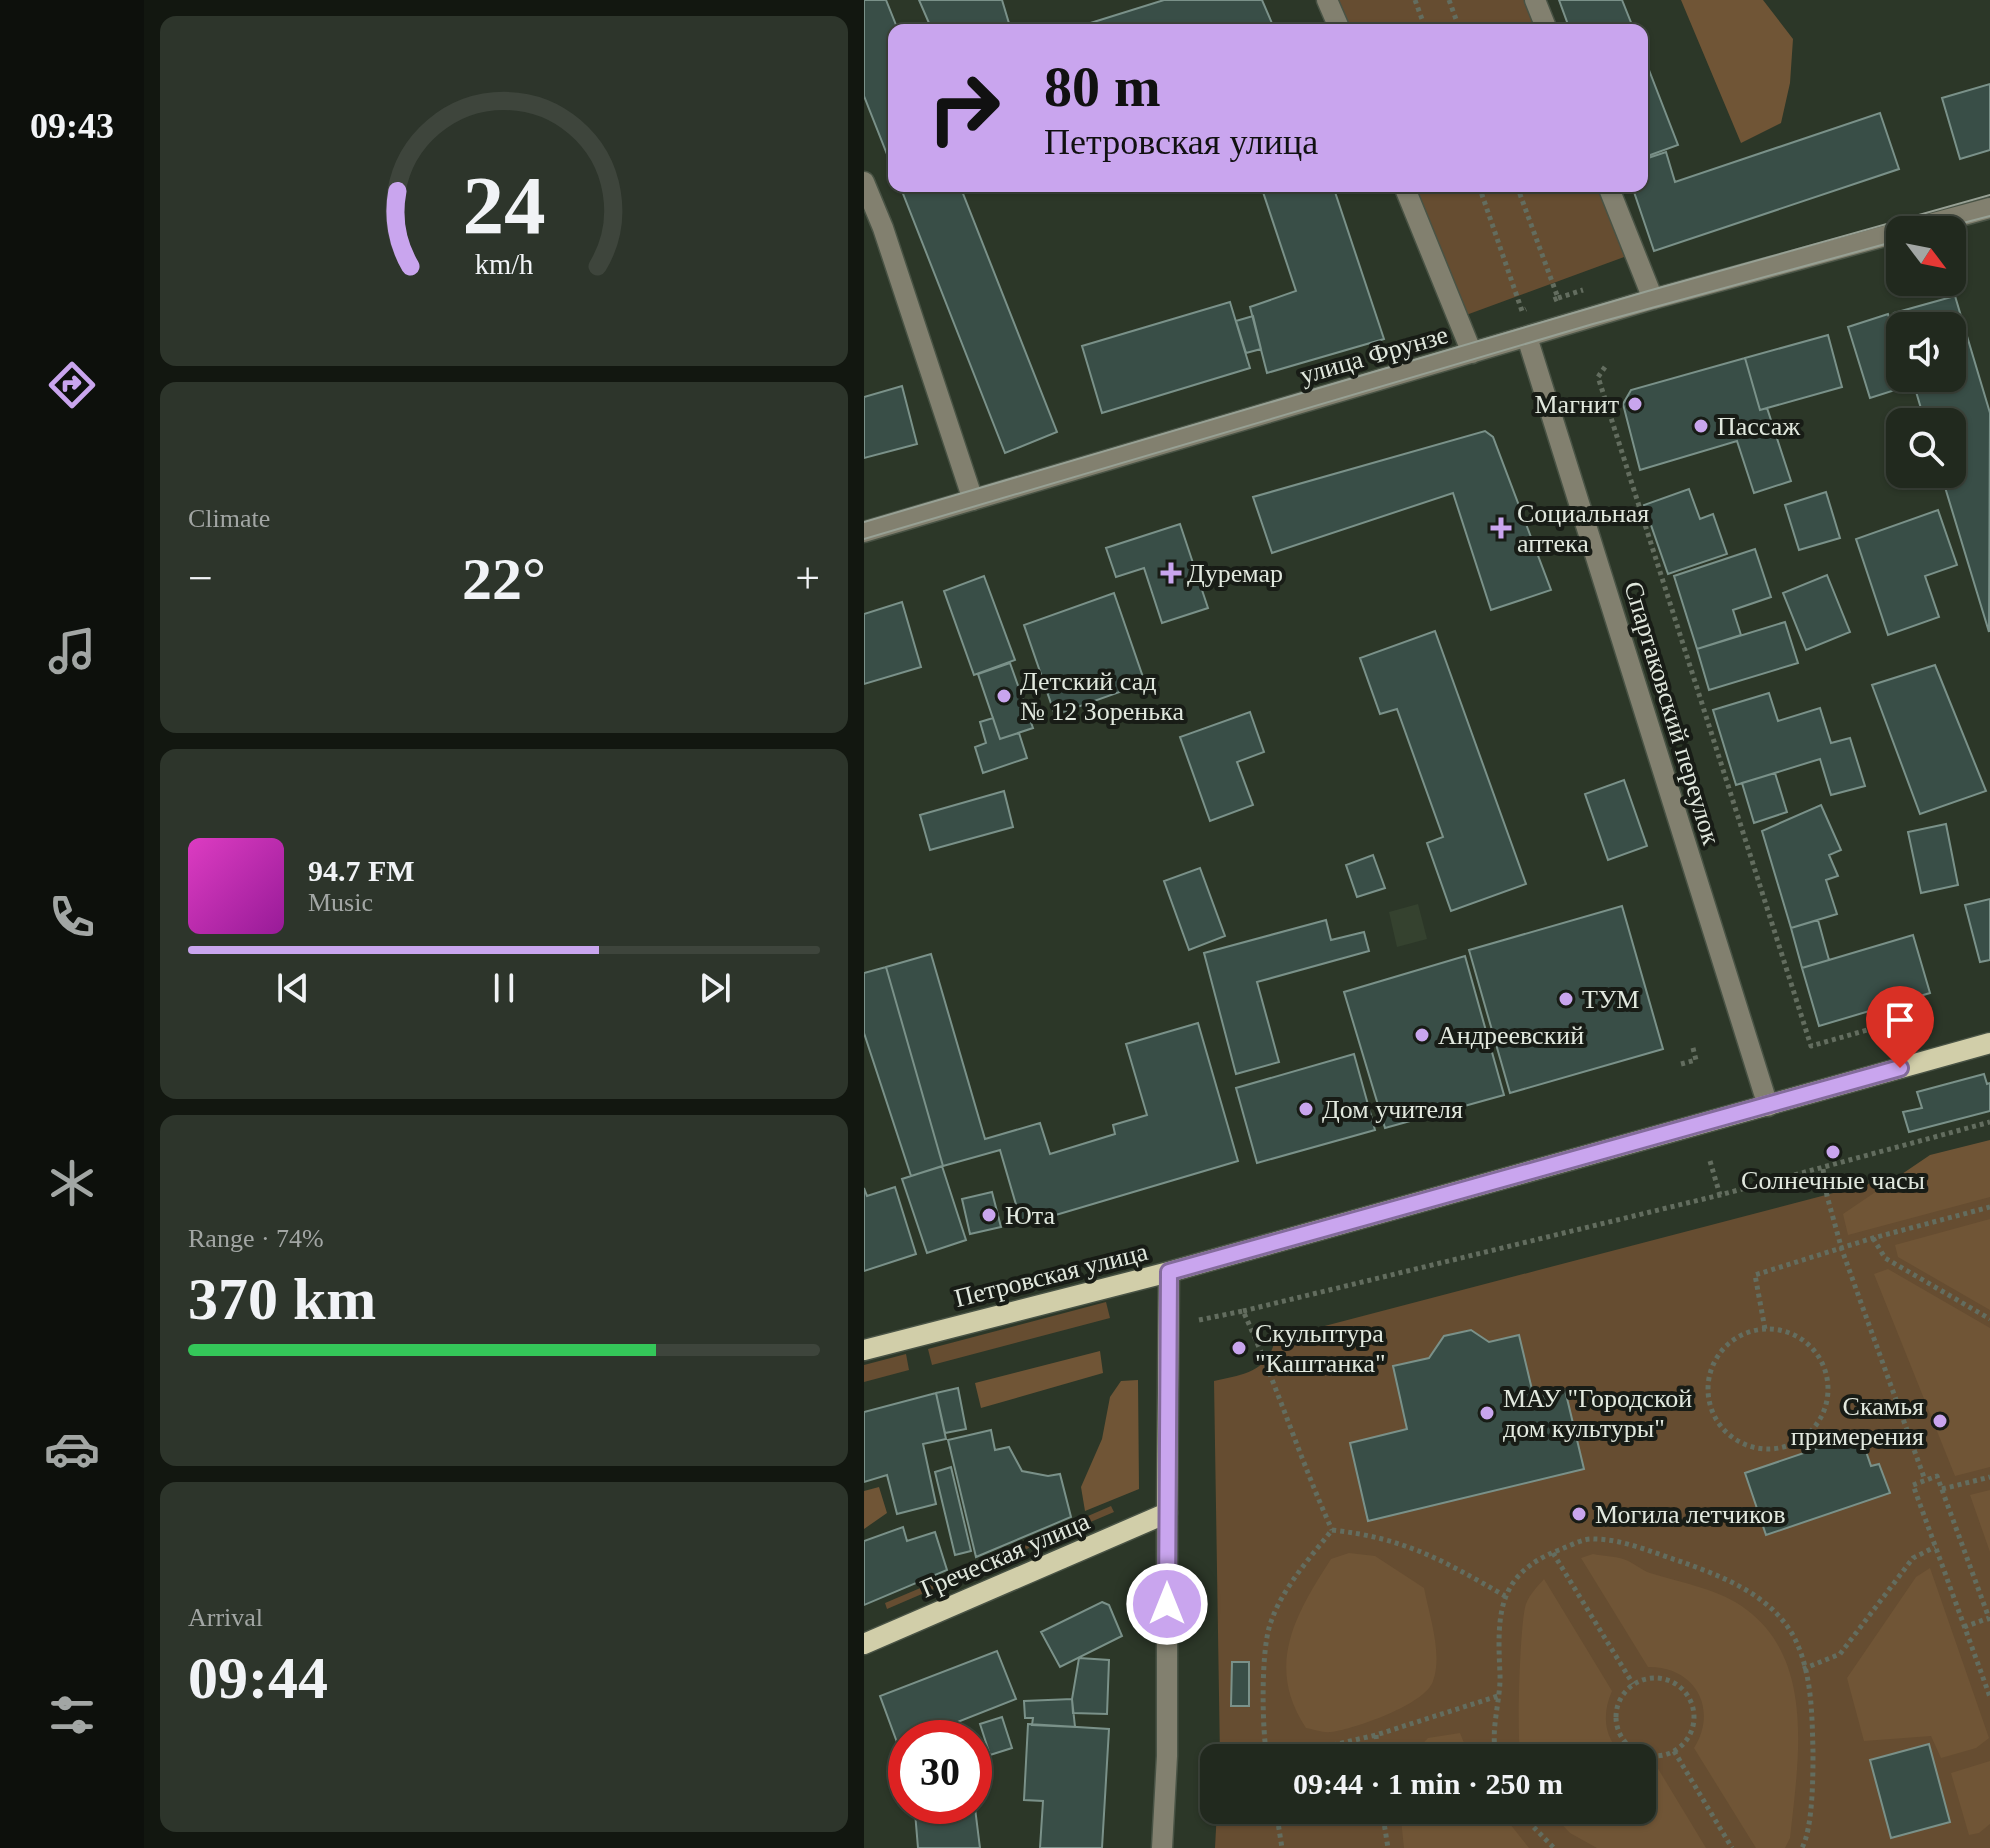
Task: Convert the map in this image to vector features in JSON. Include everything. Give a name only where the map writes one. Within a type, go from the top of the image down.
[{"type":"main road","name":"Петровская улица","points":[[864,1350],[1169,1272],[1990,1043]]},
{"type":"main road","points":[[1167,1513],[1169,1272]]},
{"type":"main road","name":"Греческая улица","points":[[864,1644],[1167,1513]]},
{"type":"street","points":[[1327,0],[1337,24]]},
{"type":"street","points":[[1535,0],[1545,24]]},
{"type":"street","points":[[864,182],[883,228],[973,500]]},
{"type":"street","points":[[1406,192],[1472,353]]},
{"type":"street","points":[[1610,192],[1653,299]]},
{"type":"street","points":[[1960,216],[1990,208]]},
{"type":"street","name":"улица Фрунзе","points":[[864,532],[1653,299],[1886,236]]},
{"type":"street","name":"Спартаковский переулок","points":[[1527,337],[1768,1106]]},
{"type":"street","points":[[1162,1848],[1167,1756],[1167,1513]]},
{"type":"path","points":[[1415,0],[1424,24]]},
{"type":"path","points":[[1449,0],[1458,24]]},
{"type":"path","points":[[1481,192],[1522,311],[1534,306]]},
{"type":"path","points":[[1519,192],[1558,298]]},
{"type":"path","points":[[1546,302],[1583,290]]},
{"type":"path","points":[[1605,367],[1598,377],[1811,1046],[1920,1015]]},
{"type":"path","points":[[1681,1064],[1696,1060],[1692,1044]]},
{"type":"path","points":[[1199,1320],[1720,1195],[1990,1122]]},
{"type":"path","points":[[1710,1161],[1720,1195]]},
{"type":"path","points":[[1823,1169],[1842,1250],[1925,1480]]},
{"type":"path","points":[[1765,1329],[1755,1275],[1873,1238],[1990,1207]]},
{"type":"path","points":[[1873,1238],[1885,1258],[1990,1319]]},
{"type":"path","points":[[1243,1311],[1266,1361],[1290,1431],[1332,1530]]},
{"type":"path","points":[[1765,1329],[1785,1331],[1804,1340],[1818,1355],[1827,1374],[1828,1395],[1823,1413],[1805,1436],[1779,1448],[1760,1449],[1742,1444],[1726,1433],[1714,1417],[1708,1399],[1708,1380],[1715,1361],[1727,1345],[1745,1334],[1765,1329]]},
{"type":"path","points":[[1964,1627],[1990,1619],[1937,1476],[1913,1485],[1964,1627],[1988,1685],[1990,1697]]},
{"type":"path","points":[[1942,1489],[1990,1477]]},
{"type":"path","points":[[1332,1530],[1374,1535],[1411,1545],[1505,1596]]},
{"type":"path","points":[[1266,1744],[1264,1692],[1269,1628],[1294,1579],[1332,1530]]},
{"type":"path","points":[[1494,1744],[1498,1636],[1505,1596],[1526,1565],[1553,1553],[1591,1538],[1628,1545],[1722,1577],[1756,1596],[1779,1615],[1795,1640],[1812,1697],[1813,1771],[1802,1848]]},
{"type":"path","points":[[1803,1669],[1840,1654],[1913,1558],[1935,1547]]},
{"type":"path","points":[[1553,1553],[1633,1684]]},
{"type":"path","points":[[1654,1678],[1666,1679],[1685,1692],[1694,1713],[1690,1735],[1674,1751],[1651,1756],[1629,1746],[1622,1737],[1616,1715],[1619,1703],[1633,1684],[1654,1678]]},
{"type":"path","points":[[1338,1744],[1498,1696]]},
{"type":"path","points":[[1376,1735],[1377,1744]]},
{"type":"path","points":[[1674,1751],[1732,1848]]},
{"type":"path","points":[[1278,1824],[1282,1848]]},
{"type":"path","points":[[1384,1824],[1388,1848]]},
{"type":"path","points":[[1531,1824],[1554,1848]]},
{"type":"shaded area","points":[[1327,0],[1535,0],[1545,24],[1337,24]]},
{"type":"shaded area","points":[[1681,0],[1763,0],[1793,39],[1790,83],[1781,123],[1741,143]]},
{"type":"shaded area","points":[[1406,192],[1610,192],[1635,253],[1458,318]]},
{"type":"shaded area","points":[[1418,904],[1427,939],[1397,947],[1389,912]]},
{"type":"shaded area","points":[[1990,1140],[1990,1197],[1848,1235],[1843,1214],[1930,1155]]},
{"type":"shaded area","points":[[1990,1152],[1990,1848],[1215,1848],[1216,1824],[1656,1824],[1656,1744],[1220,1744],[1214,1381],[1253,1370],[1267,1359],[1275,1339]]},
{"type":"shaded area","points":[[1990,1219],[1990,1310],[1898,1257],[1895,1245]]},
{"type":"shaded area","points":[[1888,1269],[1990,1328],[1990,1467],[1955,1476],[1874,1274]]},
{"type":"shaded area","points":[[1106,1302],[1110,1318],[932,1365],[928,1349]]},
{"type":"shaded area","points":[[1100,1351],[1103,1373],[981,1408],[975,1383]]},
{"type":"shaded area","points":[[906,1354],[909,1370],[864,1382],[864,1365]]},
{"type":"shaded area","points":[[1138,1380],[1139,1489],[1085,1511],[1081,1487],[1102,1439],[1110,1397],[1121,1381]]},
{"type":"shaded area","points":[[879,1487],[887,1513],[864,1529],[864,1491]]},
{"type":"shaded area","points":[[1990,1490],[1990,1552],[1970,1495]]},
{"type":"shaded area","points":[[1111,1506],[1114,1512],[982,1568],[980,1563]]},
{"type":"shaded area","points":[[1349,1553],[1375,1556],[1424,1588],[1434,1634],[1436,1670],[1428,1690],[1404,1706],[1356,1726],[1325,1732],[1306,1728],[1294,1705],[1286,1662],[1296,1621],[1306,1600],[1331,1559]]},
{"type":"shaded area","points":[[1593,1554],[1623,1559],[1650,1573],[1725,1597],[1747,1610],[1769,1632],[1784,1657],[1793,1685],[1797,1715],[1796,1778],[1790,1838],[1785,1848],[1756,1848],[1694,1748],[1704,1718],[1698,1692],[1678,1674],[1648,1667],[1581,1558]]},
{"type":"shaded area","points":[[1930,1568],[1989,1738],[1976,1748],[1941,1758],[1931,1736],[1864,1741],[1847,1678],[1916,1577]]},
{"type":"shaded area","points":[[951,1575],[952,1581],[887,1609],[885,1603]]},
{"type":"shaded area","points":[[1544,1579],[1612,1691],[1606,1719],[1613,1744],[1520,1744],[1520,1656],[1529,1597]]},
{"type":"shaded area","points":[[1460,1733],[1464,1744],[1422,1744],[1428,1738]]},
{"type":"shaded area","points":[[1990,1761],[1990,1824],[1979,1833],[1969,1835],[1951,1773]]},
{"type":"shaded area","points":[[1656,1767],[1706,1848],[1597,1848],[1570,1833],[1561,1824],[1656,1824]]},
{"type":"shaded area","points":[[1401,1824],[1510,1824],[1529,1848],[1404,1848]]},
{"type":"building","points":[[864,0],[886,0],[896,24],[888,24],[888,157],[864,96]]},
{"type":"building","points":[[919,0],[1002,0],[1009,24],[929,24]]},
{"type":"building","points":[[1164,0],[1262,0],[1272,24],[1087,24]]},
{"type":"building","points":[[1559,0],[1622,0],[1632,24],[1568,24]]},
{"type":"building","points":[[1648,68],[1678,145],[1648,156]]},
{"type":"building","points":[[1990,84],[1990,150],[1960,159],[1942,98]]},
{"type":"building","points":[[1880,113],[1899,169],[1654,251],[1634,192],[1648,192],[1648,158],[1666,152],[1675,182]]},
{"type":"building","points":[[902,192],[962,192],[1057,432],[1005,453]]},
{"type":"building","points":[[1263,192],[1335,192],[1384,339],[1267,373],[1250,307],[1296,291]]},
{"type":"building","points":[[1955,296],[1960,312],[1898,312]]},
{"type":"building","points":[[1230,302],[1250,368],[1102,413],[1082,346]]},
{"type":"building","points":[[1886,315],[1886,392],[1889,392],[1870,398],[1848,327]]},
{"type":"building","points":[[1253,316],[1261,349],[1246,353],[1236,321]]},
{"type":"building","points":[[1966,333],[1990,413],[1989,632],[1945,488],[1966,488],[1966,408],[1921,408],[1916,392],[1966,392]]},
{"type":"building","points":[[1828,335],[1842,387],[1760,410],[1745,358]]},
{"type":"building","name":"Пассаж","points":[[1745,358],[1760,410],[1767,408],[1791,481],[1754,493],[1737,441],[1640,470],[1623,404],[1631,390]]},
{"type":"building","points":[[902,386],[917,444],[864,458],[864,397]]},
{"type":"building","points":[[1485,431],[1493,437],[1551,590],[1491,610],[1453,493],[1272,553],[1253,497]]},
{"type":"building","points":[[1689,489],[1700,519],[1713,514],[1727,554],[1668,574],[1644,505]]},
{"type":"building","points":[[1826,492],[1840,538],[1799,550],[1785,505]]},
{"type":"building","points":[[1938,510],[1957,565],[1925,576],[1939,617],[1888,635],[1856,539]]},
{"type":"building","name":"Дуремар","points":[[1180,524],[1208,608],[1162,623],[1144,568],[1116,577],[1106,548]]},
{"type":"building","points":[[1755,549],[1771,597],[1733,610],[1741,635],[1697,649],[1674,576]]},
{"type":"building","points":[[1827,575],[1850,632],[1806,650],[1783,593]]},
{"type":"building","points":[[984,576],[1015,660],[974,675],[944,591]]},
{"type":"building","points":[[1114,593],[1145,683],[1055,715],[1024,625]]},
{"type":"building","points":[[902,602],[921,667],[864,684],[864,614]]},
{"type":"building","points":[[1785,622],[1798,663],[1709,690],[1697,649]]},
{"type":"building","points":[[1435,631],[1526,884],[1451,911],[1427,843],[1443,837],[1397,709],[1380,714],[1360,658]]},
{"type":"building","name":"Детский сад № 12 Зоренька","points":[[1010,663],[1033,728],[1000,739],[978,674]]},
{"type":"building","points":[[1935,665],[1986,791],[1920,814],[1872,685]]},
{"type":"building","points":[[1769,693],[1778,721],[1820,708],[1831,743],[1850,738],[1865,786],[1831,795],[1820,759],[1736,785],[1713,710]]},
{"type":"building","points":[[1250,712],[1264,752],[1237,762],[1253,805],[1210,821],[1180,737]]},
{"type":"building","points":[[993,718],[1000,739],[1019,733],[1027,758],[983,773],[975,747],[986,743],[980,722]]},
{"type":"building","points":[[1775,773],[1787,812],[1754,823],[1742,783]]},
{"type":"building","points":[[1624,780],[1647,846],[1608,860],[1585,794]]},
{"type":"building","points":[[1004,791],[1013,827],[930,850],[920,815]]},
{"type":"building","points":[[1821,805],[1841,850],[1829,855],[1838,876],[1826,880],[1837,914],[1791,928],[1762,831]]},
{"type":"building","points":[[1946,824],[1958,885],[1921,893],[1908,832]]},
{"type":"building","points":[[1373,855],[1385,888],[1357,897],[1346,865]]},
{"type":"building","points":[[1200,868],[1225,936],[1189,950],[1164,881]]},
{"type":"building","points":[[1990,899],[1990,960],[1980,962],[1965,905]]},
{"type":"building","name":"ТУМ","points":[[1622,906],[1663,1049],[1510,1093],[1469,950]]},
{"type":"building","points":[[1326,920],[1331,940],[1364,932],[1369,951],[1257,982],[1279,1062],[1236,1074],[1204,953]]},
{"type":"building","points":[[1818,920],[1829,960],[1802,968],[1791,928]]},
{"type":"building","points":[[1913,935],[1930,993],[1819,1026],[1802,968]]},
{"type":"building","points":[[931,954],[985,1139],[1040,1123],[1050,1154],[1115,1134],[1113,1125],[1147,1115],[1126,1044],[1198,1023],[1238,1161],[1022,1225],[1000,1150],[943,1166],[886,967]]},
{"type":"building","name":"Андреевский","points":[[1465,956],[1504,1095],[1385,1128],[1344,992]]},
{"type":"building","points":[[886,967],[943,1166],[911,1176],[864,1033],[864,973]]},
{"type":"building","name":"Дом учителя","points":[[1354,1054],[1375,1130],[1257,1163],[1236,1088]]},
{"type":"building","points":[[1984,1074],[1987,1084],[1990,1083],[1990,1111],[1909,1132],[1903,1112],[1922,1108],[1917,1092]]},
{"type":"building","points":[[942,1166],[966,1240],[927,1253],[902,1179]]},
{"type":"building","points":[[895,1187],[916,1254],[864,1271],[864,1188],[867,1196]]},
{"type":"building","points":[[992,1192],[1001,1227],[970,1234],[962,1199]]},
{"type":"building","name":"МАУ \"Городской дом культуры\"","points":[[1471,1330],[1489,1342],[1519,1335],[1534,1398],[1565,1390],[1584,1469],[1368,1521],[1350,1443],[1407,1429],[1393,1366],[1429,1358],[1444,1336]]},
{"type":"building","points":[[958,1388],[966,1429],[945,1433],[936,1393]]},
{"type":"building","points":[[936,1393],[946,1439],[923,1444],[936,1504],[897,1514],[887,1475],[864,1482],[864,1412]]},
{"type":"building","points":[[991,1430],[995,1450],[1009,1447],[1022,1471],[1048,1476],[1060,1474],[1071,1517],[976,1557],[948,1440]]},
{"type":"building","points":[[1860,1434],[1871,1466],[1879,1464],[1890,1493],[1766,1535],[1745,1473]]},
{"type":"building","points":[[951,1467],[971,1551],[955,1555],[935,1472]]},
{"type":"building","points":[[903,1527],[907,1541],[935,1532],[947,1570],[864,1605],[864,1541]]},
{"type":"building","points":[[1102,1602],[1109,1605],[1122,1636],[1060,1667],[1041,1632]]},
{"type":"building","points":[[997,1651],[1016,1699],[963,1720],[889,1720],[880,1696]]},
{"type":"building","points":[[1079,1658],[1109,1660],[1107,1714],[1073,1713],[1072,1699]]},
{"type":"building","points":[[1232,1662],[1249,1662],[1249,1706],[1231,1706]]},
{"type":"building","points":[[1072,1699],[1075,1727],[1032,1725],[1033,1718],[1025,1718],[1024,1701]]},
{"type":"building","points":[[1002,1717],[1012,1748],[992,1754],[992,1720]]},
{"type":"building","points":[[1028,1724],[1109,1729],[1102,1848],[1040,1848],[1043,1801],[1024,1800]]},
{"type":"building","points":[[1929,1744],[1950,1822],[1891,1838],[1870,1760]]},
{"type":"building","points":[[916,1824],[977,1824],[980,1848],[918,1848]]},
{"type":"tram line","points":[[864,522],[1648,291],[1990,195]]},
{"type":"tram line","points":[[1966,222],[1990,216]]},
{"type":"tram line","points":[[864,539],[1593,324],[1886,244]]},
{"type":"place","name":"Магнит","points":[[1635,404]]},
{"type":"place","name":"Пассаж","points":[[1701,426]]},
{"type":"place","name":"Социальная аптека","points":[[1501,528]]},
{"type":"place","name":"Дуремар","points":[[1171,573]]},
{"type":"place","name":"Детский сад № 12 Зоренька","points":[[1004,696]]},
{"type":"place","name":"ТУМ","points":[[1566,999]]},
{"type":"place","name":"Андреевский","points":[[1422,1035]]},
{"type":"place","name":"Дом учителя","points":[[1306,1109]]},
{"type":"place","name":"Солнечные часы","points":[[1833,1152]]},
{"type":"place","name":"Юта","points":[[989,1215]]},
{"type":"place","name":"Скульптура \"Каштанка\"","points":[[1239,1348]]},
{"type":"place","name":"МАУ \"Городской дом культуры\"","points":[[1487,1413]]},
{"type":"place","name":"Скамья примерения","points":[[1940,1421]]},
{"type":"place","name":"Могила летчиков","points":[[1579,1514]]},
{"type":"route","points":[[1167,1604],[1169,1272],[1900,1068]]}]
